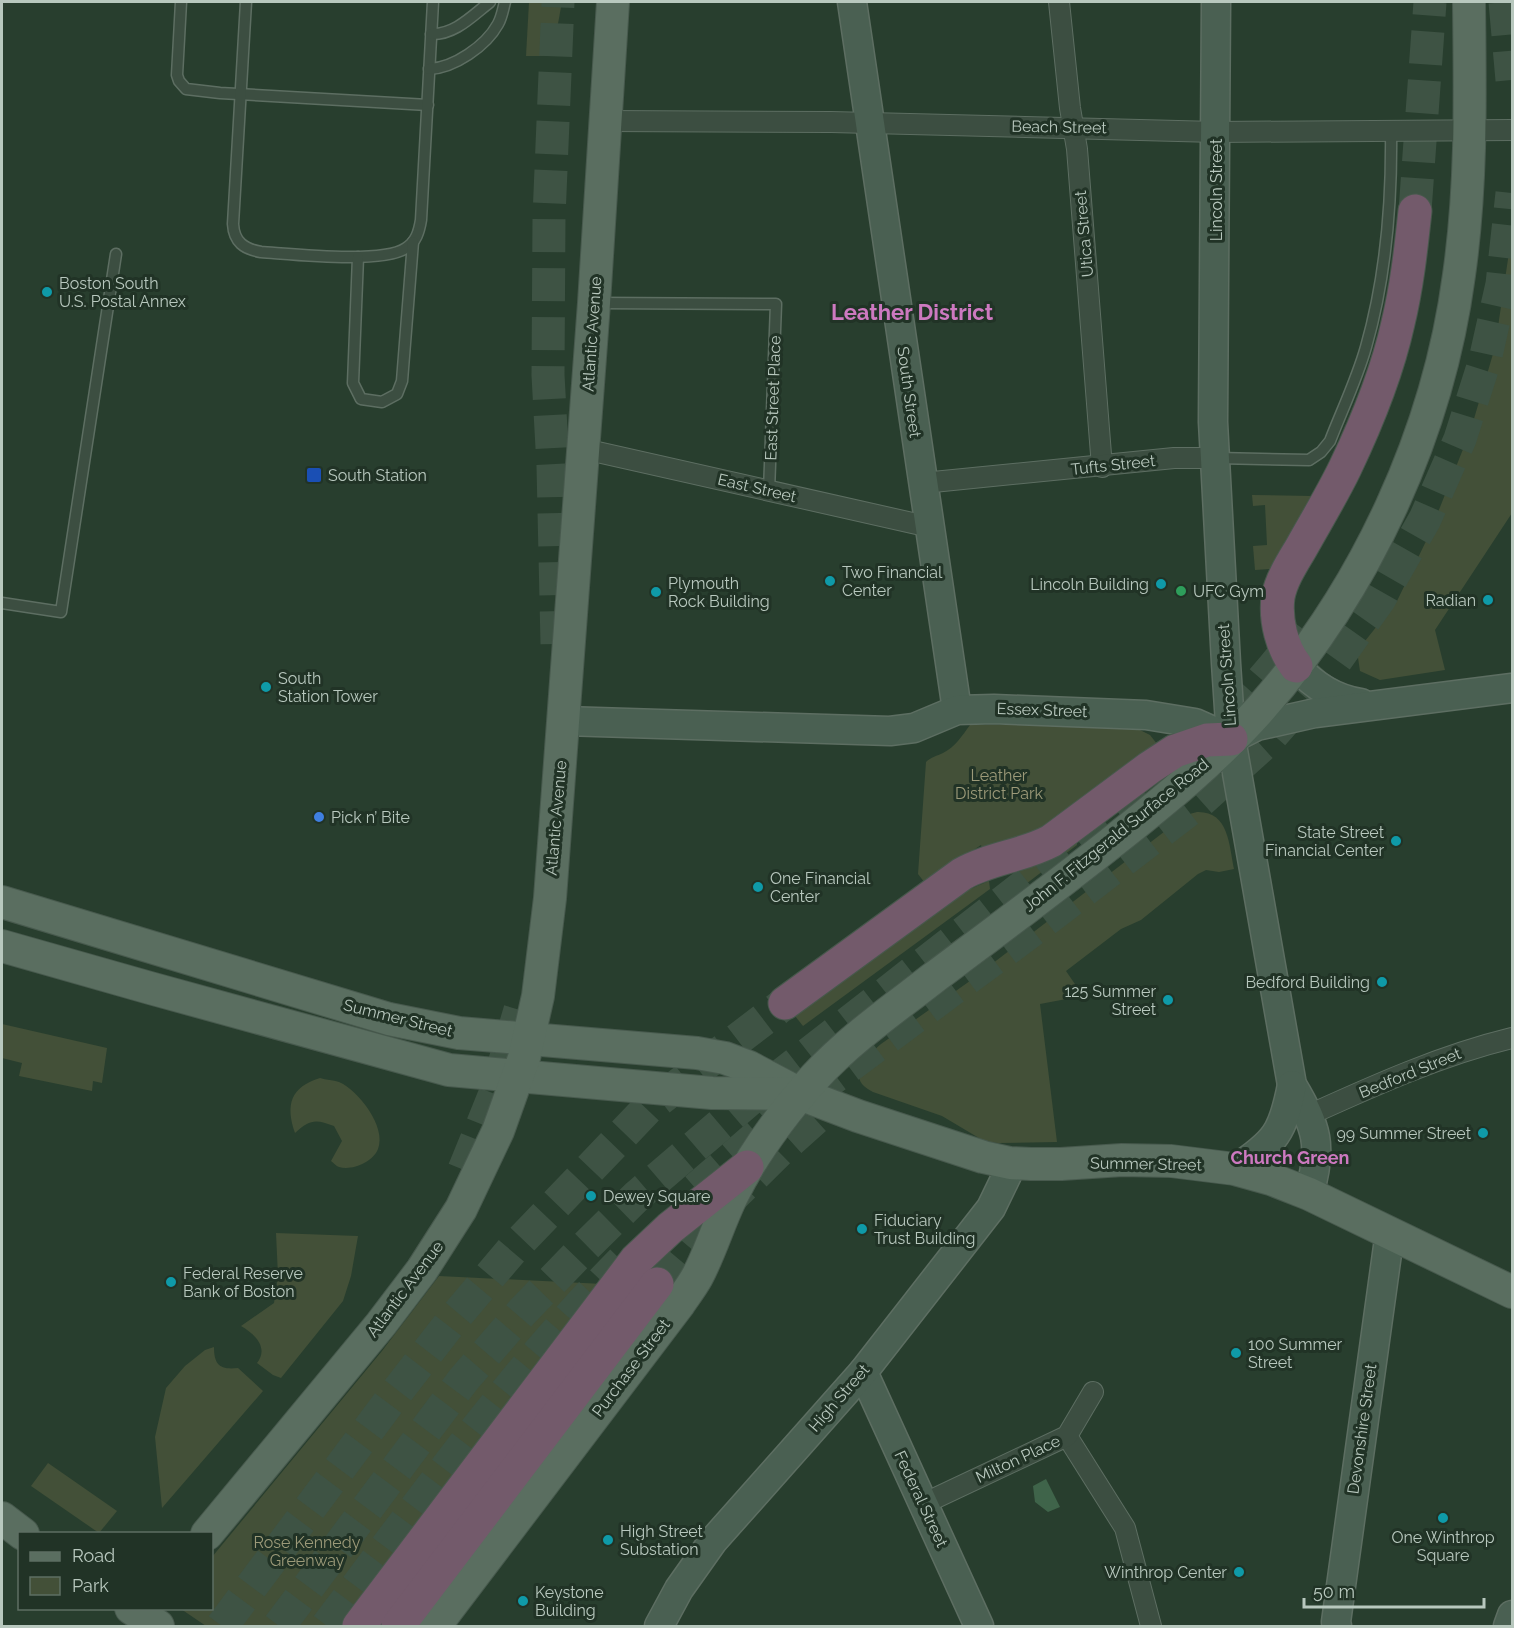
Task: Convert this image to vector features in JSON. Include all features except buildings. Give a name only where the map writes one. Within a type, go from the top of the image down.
[{"type":"highway","points":[[1296,666],[1284,646],[1277,612],[1278,596],[1291,565],[1345,469],[1382,380],[1398,323],[1409,264],[1415,210]]},
{"type":"highway","points":[[785,1003],[962,873],[986,862],[1033,850],[1052,841],[1175,751],[1207,740],[1231,740]]},
{"type":"highway","points":[[359,1626],[636,1260],[670,1228],[747,1167]]},
{"type":"highway","points":[[398,1626],[657,1284]]},
{"type":"main road","name":"Atlantic Avenue","points":[[208,1532],[374,1332],[422,1270],[476,1181],[498,1131],[518,1076],[528,1039],[538,996],[548,921],[584,449],[613,2]]},
{"type":"main road","name":"South Street","points":[[852,2],[957,710]]},
{"type":"main road","name":"Lincoln Street","points":[[1216,2],[1214,458],[1231,740],[1292,1084],[1309,1115],[1316,1136],[1317,1155],[1309,1194]]},
{"type":"main road","name":"John F. Fitzgerald Surface Road","points":[[800,1094],[852,1041],[1141,820],[1185,783],[1231,740],[1296,666],[1323,628],[1360,566],[1391,504],[1426,419],[1443,360],[1458,287],[1464,229],[1470,130],[1469,2]]},
{"type":"main road","points":[[1296,666],[1314,684],[1333,695],[1352,701],[1378,704]]},
{"type":"main road","points":[[1231,740],[1257,726],[1278,720],[1378,704],[1512,688]]},
{"type":"main road","name":"Essex Street","points":[[564,721],[890,731],[914,728],[957,710],[994,709],[1146,715],[1194,723],[1231,740]]},
{"type":"main road","name":"Summer Street","points":[[2,902],[388,1019],[459,1033],[697,1053],[724,1058],[749,1067],[800,1094],[960,1151],[1010,1163],[1171,1161],[1235,1169],[1271,1179],[1309,1194],[1512,1292]]},
{"type":"main road","name":"Summer Street","points":[[2,946],[449,1070],[720,1093],[800,1094]]},
{"type":"main road","points":[[1235,1169],[1261,1152],[1274,1139],[1282,1125],[1292,1084]]},
{"type":"main road","name":"Purchase Street","points":[[435,1626],[679,1304],[701,1270],[726,1208],[747,1167],[800,1094]]},
{"type":"main road","name":"High Street","points":[[659,1626],[679,1589],[713,1541],[862,1372],[991,1208],[1007,1175],[1010,1163]]},
{"type":"main road","name":"Devonshire Street","points":[[1337,1626],[1390,1232]]},
{"type":"main road","name":"Federal Street","points":[[862,1372],[979,1626]]},
{"type":"main road","points":[[2,1518],[22,1532]]},
{"type":"main road","points":[[1508,1626],[1512,1615]]},
{"type":"street","name":"Utica Street","points":[[1059,2],[1077,149],[1102,467]]},
{"type":"street","name":"Beach Street","points":[[605,121],[1073,127],[1216,132],[1512,130]]},
{"type":"street","name":"East Street","points":[[584,449],[930,527]]},
{"type":"street","name":"Tufts Street","points":[[923,483],[1102,467],[1174,458],[1214,458]]},
{"type":"street","name":"Bedford Street","points":[[1309,1115],[1420,1067],[1480,1046],[1512,1038]]},
{"type":"street","name":"Milton Place","points":[[923,1504],[1067,1436],[1093,1392]]},
{"type":"street","points":[[1067,1436],[1125,1528],[1151,1626]]},
{"type":"lane","points":[[181,2],[177,75],[182,85],[191,91],[428,105]]},
{"type":"lane","points":[[246,2],[233,224],[237,240],[248,250],[261,252],[358,257],[396,254],[413,242],[419,233],[422,220],[433,2]]},
{"type":"lane","points":[[431,34],[452,30],[490,2]]},
{"type":"lane","points":[[429,69],[447,67],[455,63],[484,41],[498,25],[505,2]]},
{"type":"lane","name":"Tufts Street","points":[[1214,458],[1303,460],[1316,457],[1330,441],[1366,349],[1385,256],[1391,181],[1391,130]]},
{"type":"lane","points":[[358,257],[353,383],[361,399],[382,402],[397,394],[402,381],[413,242]]},
{"type":"lane","points":[[2,603],[61,612],[116,254]]},
{"type":"lane","name":"East Street Place","points":[[594,303],[776,304],[769,491]]},
{"type":"green space","points":[[529,2],[562,2],[552,56],[526,56]]},
{"type":"green space","points":[[1512,232],[1512,513],[1435,630],[1445,670],[1380,680],[1360,671],[1357,651],[1397,601],[1429,535],[1471,429],[1495,347]]},
{"type":"green space","points":[[1252,495],[1312,496],[1270,569],[1255,570],[1253,546],[1267,545],[1265,505],[1253,506]]},
{"type":"green space","name":"Leather District Park","points":[[970,725],[1070,725],[1138,729],[1150,735],[1157,744],[1054,824],[983,852],[981,845],[925,883],[918,874],[926,762],[951,748]]},
{"type":"green space","points":[[1197,812],[1208,813],[1221,823],[1229,840],[1234,869],[1219,872],[1206,870],[1198,874],[1141,920],[1121,929],[1066,971],[1077,987],[1077,997],[1040,1004],[1057,1142],[998,1143],[984,1141],[942,1116],[873,1092],[864,1086],[860,1080],[860,1068],[881,1044],[967,983],[1186,815]]},
{"type":"green space","points":[[1077,841],[1077,845],[1022,887],[1019,868]]},
{"type":"green space","points":[[989,881],[990,889],[803,1026],[795,1016],[927,916],[970,889]]},
{"type":"green space","points":[[2,1024],[107,1048],[102,1083],[93,1081],[92,1091],[19,1076],[22,1063],[2,1058]]},
{"type":"green space","points":[[320,1078],[346,1086],[362,1101],[375,1120],[380,1140],[378,1149],[372,1158],[362,1164],[344,1168],[338,1167],[331,1161],[342,1141],[334,1126],[313,1122],[295,1133],[291,1113],[293,1098],[302,1086]]},
{"type":"green space","points":[[276,1233],[358,1236],[351,1276],[343,1301],[281,1378],[257,1363],[262,1352],[259,1342],[241,1326],[274,1303],[278,1276]]},
{"type":"green space","name":"Rose Kennedy Greenway","points":[[439,1276],[603,1284],[339,1626],[206,1626],[182,1610],[213,1610],[213,1556],[382,1351]]},
{"type":"green space","points":[[214,1347],[215,1358],[219,1365],[238,1368],[263,1391],[162,1508],[155,1437],[166,1388],[185,1366],[205,1350]]},
{"type":"green space","points":[[48,1463],[117,1511],[98,1532],[31,1486]]},
{"type":"shaded area","points":[[1046,1479],[1060,1507],[1048,1512],[1035,1502],[1033,1486]]},
{"type":"tunnel","points":[[557,644],[553,466],[548,375],[549,217],[558,2]]},
{"type":"tunnel","points":[[1415,211],[1430,2]]},
{"type":"tunnel","points":[[1505,2],[1512,80]]},
{"type":"tunnel","points":[[696,1189],[771,1124],[1030,932],[1198,803],[1267,741],[1327,673],[1379,600],[1425,519],[1460,439],[1485,360],[1502,284],[1512,193]]},
{"type":"tunnel","points":[[279,1626],[464,1379],[522,1312],[637,1196],[748,1101],[1171,771],[1241,703],[1303,629]]},
{"type":"tunnel","points":[[222,1626],[389,1402],[451,1322],[512,1250],[647,1109],[785,1003]]},
{"type":"tunnel","points":[[464,1170],[496,1091],[520,1010]]},
{"type":"tunnel","points":[[657,1284],[718,1211],[780,1150],[838,1098]]},
{"type":"tunnel","points":[[327,1626],[505,1393],[622,1261]]},
{"type":"place","name":"Boston South U.S. Postal Annex","points":[[47,292]]},
{"type":"place","name":"South Station","points":[[314,475]]},
{"type":"place","name":"Two Financial Center","points":[[830,581]]},
{"type":"place","name":"Lincoln Building","points":[[1161,584]]},
{"type":"place","name":"UFC Gym","points":[[1181,591]]},
{"type":"place","name":"Plymouth Rock Building","points":[[656,592]]},
{"type":"place","name":"Radian","points":[[1488,600]]},
{"type":"place","name":"South Station Tower","points":[[266,687]]},
{"type":"place","name":"Pick n’ Bite","points":[[319,817]]},
{"type":"place","name":"State Street Financial Center","points":[[1396,841]]},
{"type":"place","name":"One Financial Center","points":[[758,887]]},
{"type":"place","name":"Bedford Building","points":[[1382,982]]},
{"type":"place","name":"125 Summer Street","points":[[1168,1000]]},
{"type":"place","name":"99 Summer Street","points":[[1483,1133]]},
{"type":"place","name":"Dewey Square","points":[[591,1196]]},
{"type":"place","name":"Fiduciary Trust Building","points":[[862,1229]]},
{"type":"place","name":"Federal Reserve Bank of Boston","points":[[171,1282]]},
{"type":"place","name":"100 Summer Street","points":[[1236,1353]]},
{"type":"place","name":"One Winthrop Square","points":[[1443,1518]]},
{"type":"place","name":"High Street Substation","points":[[608,1540]]},
{"type":"place","name":"Winthrop Center","points":[[1239,1572]]},
{"type":"place","name":"Keystone Building","points":[[523,1601]]},
{"type":"district","name":"Leather District","points":[[912,312]]},
{"type":"district","name":"Church Green","points":[[1290,1157]]}]
